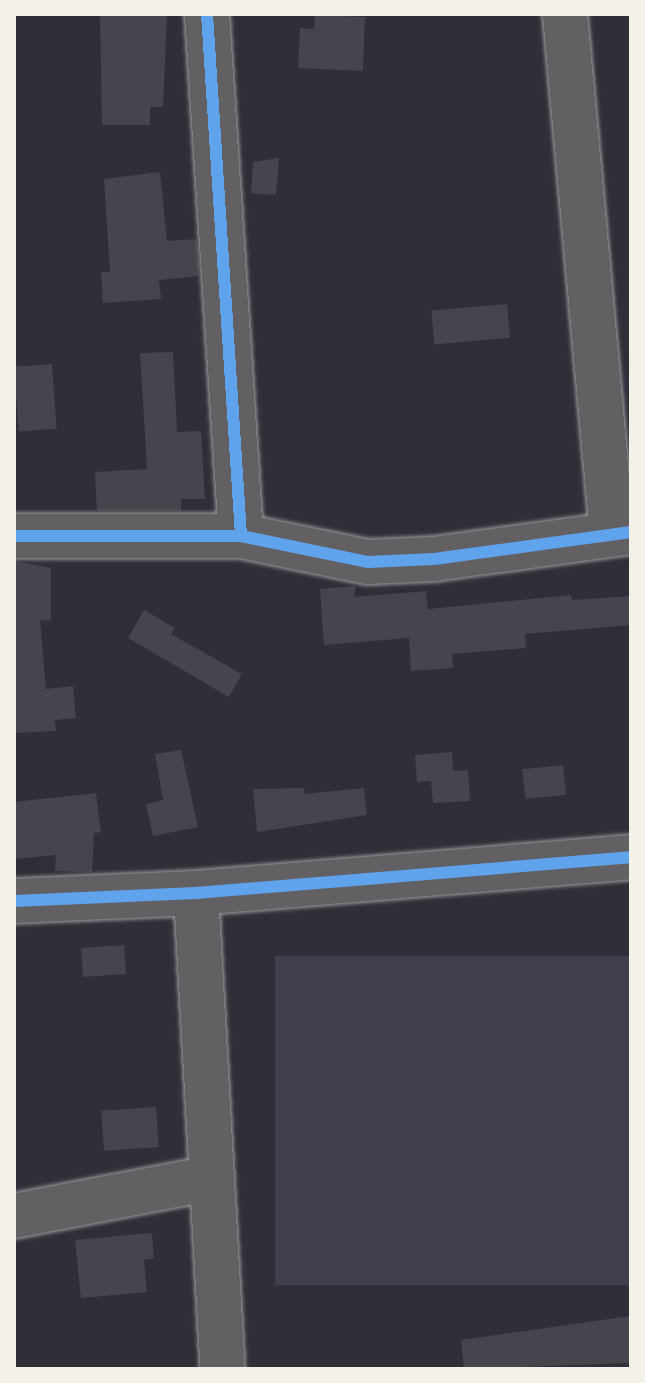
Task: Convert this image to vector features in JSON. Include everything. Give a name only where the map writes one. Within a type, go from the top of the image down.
[{"type":"street","points":[[207,14],[241,536]]},
{"type":"street","points":[[14,536],[241,536],[368,562],[434,559],[621,532],[565,14]]},
{"type":"street","points":[[14,901],[196,893],[631,857]]},
{"type":"street","points":[[196,893],[223,1369]]},
{"type":"street","points":[[14,1216],[211,1178]]},
{"type":"shaded area","points":[[275,956],[631,956],[631,1285],[275,1285]]},
{"type":"building","points":[[100,14],[167,14],[163,107],[150,107],[150,125],[102,125]]},
{"type":"building","points":[[315,15],[365,17],[363,71],[298,68],[300,28],[314,29]]},
{"type":"building","points":[[279,158],[276,195],[251,193],[253,162]]},
{"type":"building","points":[[160,172],[167,241],[197,239],[199,276],[159,280],[161,299],[103,303],[101,272],[110,272],[104,179]]},
{"type":"building","points":[[507,304],[510,338],[434,344],[431,311]]},
{"type":"building","points":[[173,352],[177,432],[201,431],[205,499],[181,499],[181,511],[97,511],[95,472],[147,469],[140,353]]},
{"type":"building","points":[[52,364],[57,429],[19,431],[14,367]]},
{"type":"building","points":[[14,561],[51,568],[51,621],[40,620],[46,689],[73,686],[76,718],[55,720],[56,731],[14,733]]},
{"type":"building","points":[[355,586],[355,597],[426,591],[428,609],[571,595],[572,600],[631,596],[631,625],[525,634],[526,648],[452,654],[453,668],[411,671],[409,638],[324,645],[320,589]]},
{"type":"building","points":[[144,610],[175,628],[171,634],[242,674],[229,697],[128,638]]},
{"type":"building","points":[[181,750],[198,827],[153,836],[146,804],[163,800],[155,754]]},
{"type":"building","points":[[452,752],[453,771],[468,770],[470,801],[433,803],[431,781],[417,782],[415,755]]},
{"type":"building","points":[[563,765],[566,795],[525,799],[522,769]]},
{"type":"building","points":[[304,788],[305,794],[364,788],[367,815],[257,832],[253,789]]},
{"type":"building","points":[[96,793],[101,832],[94,833],[92,872],[55,871],[56,855],[14,859],[14,802]]},
{"type":"building","points":[[124,945],[126,974],[83,977],[81,948]]},
{"type":"building","points":[[156,1107],[159,1147],[104,1151],[101,1111]]},
{"type":"building","points":[[152,1233],[154,1258],[144,1260],[147,1292],[81,1298],[75,1240]]},
{"type":"building","points":[[631,1316],[631,1363],[464,1369],[461,1340]]},
{"type":"cycle path","points":[[207,14],[241,536]]},
{"type":"cycle path","points":[[14,536],[241,536],[368,562],[434,559],[631,532]]},
{"type":"cycle path","points":[[14,901],[196,893],[631,857]]}]
